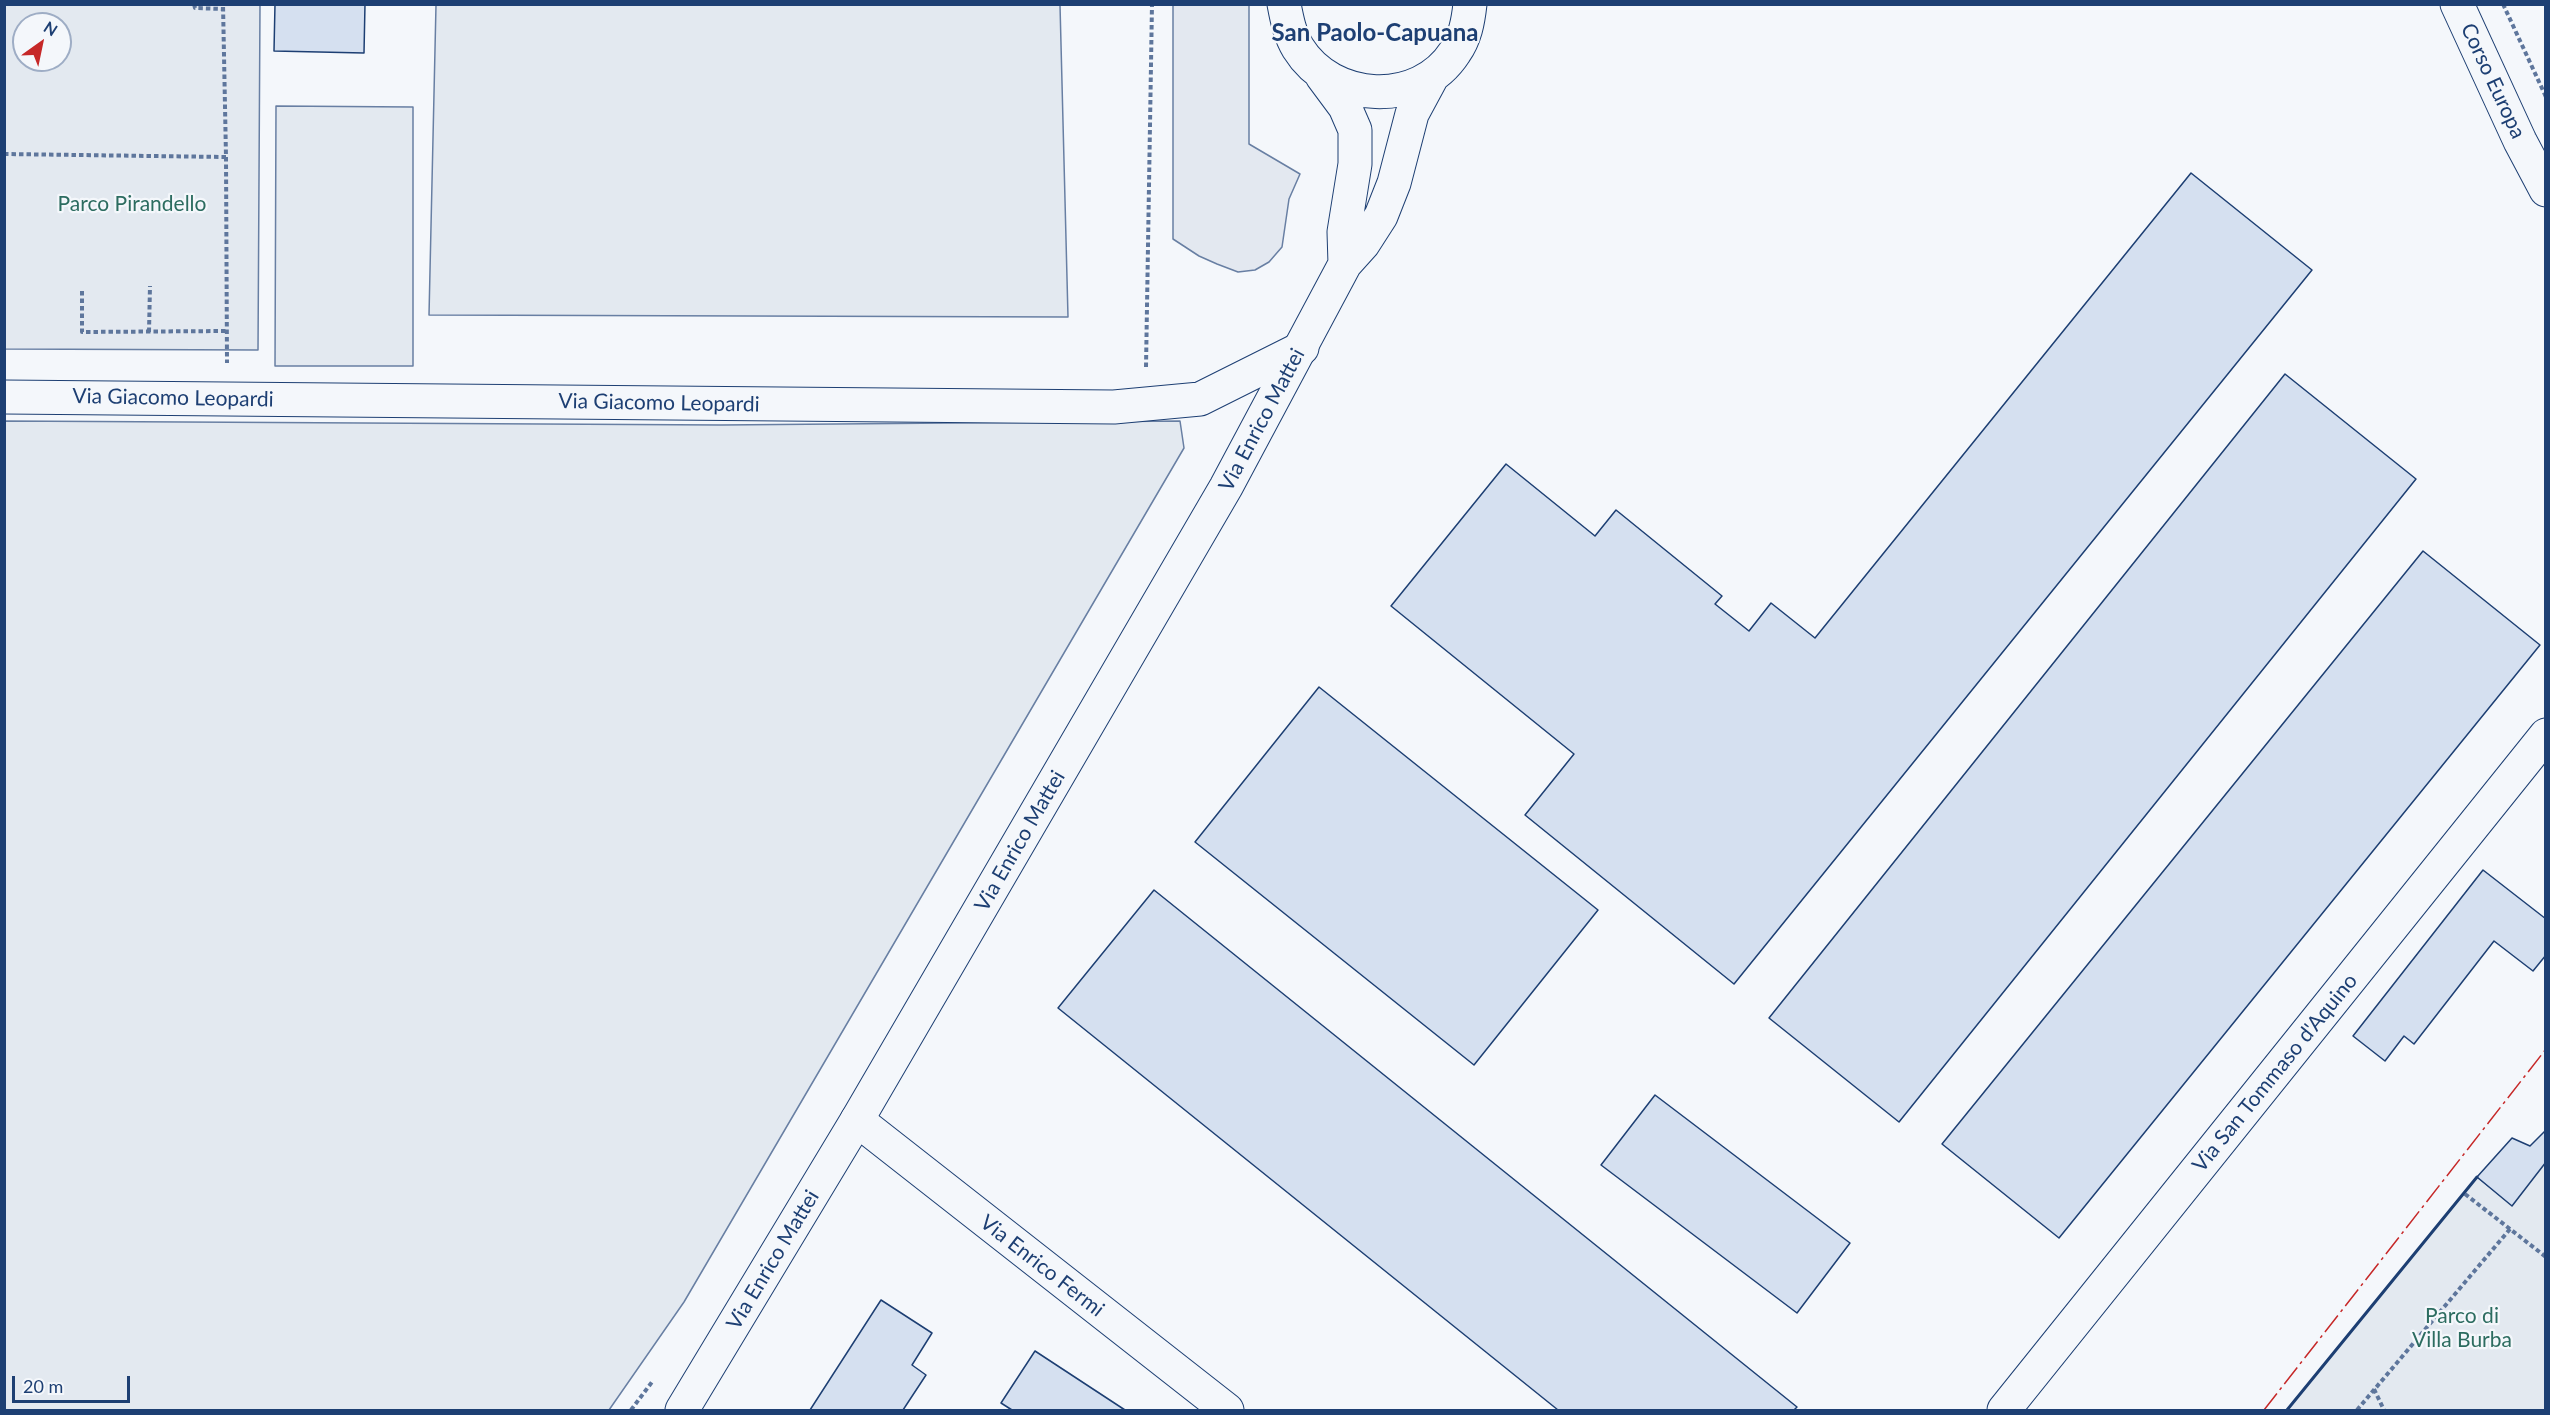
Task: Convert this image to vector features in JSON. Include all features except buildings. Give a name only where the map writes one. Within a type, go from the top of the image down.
[{"type":"street","points":[[1284,4],[1288,26],[1298,49],[1316,69],[1340,85],[1362,92],[1384,93],[1410,87],[1433,75],[1455,53],[1468,26],[1470,4]]},
{"type":"street","name":"Corso Europa","points":[[2457,4],[2520,141],[2546,190]]},
{"type":"street","name":"Via Enrico Mattei","points":[[1316,69],[1345,107],[1355,130],[1355,164],[1344,232],[1345,264]]},
{"type":"street","name":"Via Enrico Mattei","points":[[682,1410],[857,1120],[1226,487],[1345,264],[1364,244],[1381,216],[1394,183],[1412,114],[1433,75]]},
{"type":"street","name":"Via Giacomo Leopardi","points":[[4,397],[1114,407],[1200,399],[1302,348]]},
{"type":"street","name":"Via San Tommaso d'Aquino","points":[[2004,1410],[2546,735]]},
{"type":"street","name":"Via Enrico Fermi","points":[[857,1120],[1227,1410]]},
{"type":"path","points":[[194,4],[195,8],[223,7],[227,370]]},
{"type":"path","points":[[1146,377],[1152,4]]},
{"type":"path","points":[[2503,4],[2546,97]]},
{"type":"path","points":[[4,154],[226,157]]},
{"type":"path","points":[[149,332],[150,286]]},
{"type":"path","points":[[82,291],[82,332],[227,331]]},
{"type":"path","points":[[2465,1194],[2546,1257]]},
{"type":"path","points":[[2357,1410],[2510,1229]]},
{"type":"path","points":[[2374,1389],[2384,1410]]},
{"type":"green space","name":"Parco Pirandello","points":[[4,5],[260,5],[258,350],[5,349]]},
{"type":"green space","points":[[436,5],[1060,5],[1068,317],[429,315]]},
{"type":"green space","points":[[276,106],[413,107],[413,366],[275,366]]},
{"type":"green space","points":[[4,421],[721,425],[1180,421],[1184,448],[684,1302],[609,1410],[5,1410]]},
{"type":"green space","name":"Parco di Villa Burba","points":[[2545,1162],[2545,1410],[2287,1410],[2477,1177],[2512,1205]]},
{"type":"shaded area","points":[[1173,5],[1249,5],[1249,144],[1300,174],[1289,199],[1282,247],[1269,262],[1255,270],[1238,272],[1199,256],[1173,239]]},
{"type":"wall","points":[[2287,1410],[2477,1177]]},
{"type":"power","points":[[2264,1410],[2546,1049]]},
{"type":"district","name":"San Paolo-Capuana","points":[[1375,33]]}]
